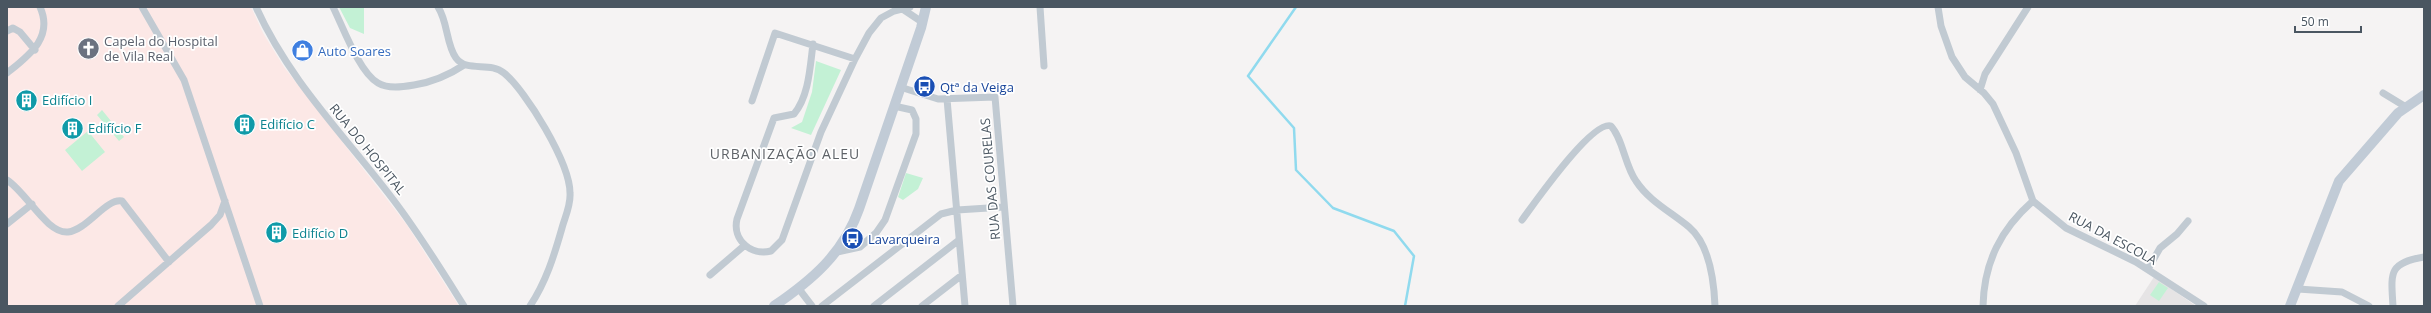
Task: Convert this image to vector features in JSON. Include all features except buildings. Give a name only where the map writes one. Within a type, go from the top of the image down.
[{"type":"street","points":[[7,73],[35,50],[42,40],[44,28],[40,7]]},
{"type":"street","points":[[142,7],[184,80],[260,306]]},
{"type":"street","name":"RUA DO HOSPITAL","points":[[256,7],[273,42],[296,78],[402,210],[464,306]]},
{"type":"street","points":[[333,7],[366,70],[373,79],[382,85],[393,87],[419,84],[442,78],[464,64]]},
{"type":"street","points":[[438,7],[445,21],[454,55],[464,64],[491,67],[501,71],[510,78],[549,136],[569,186],[569,204],[552,264],[530,306]]},
{"type":"street","points":[[774,306],[820,272],[837,252],[856,216],[926,7]]},
{"type":"street","points":[[1040,7],[1044,66]]},
{"type":"street","points":[[1938,7],[1941,26],[1952,57],[1965,77],[1993,104],[2013,146],[2033,201],[2012,220],[1999,242],[1987,277],[1983,306]]},
{"type":"street","points":[[1980,90],[1985,74],[2028,7]]},
{"type":"street","points":[[813,44],[806,88],[802,100],[794,114],[774,118],[739,212],[736,228],[738,237],[744,245],[755,250],[766,252],[776,248],[782,240],[821,132],[855,59],[869,33],[881,18],[894,11],[907,8],[922,22]]},
{"type":"street","points":[[7,31],[13,28],[18,30],[35,50]]},
{"type":"street","points":[[752,101],[775,33],[813,44],[855,59]]},
{"type":"street","points":[[900,87],[933,98],[947,99],[965,306]]},
{"type":"street","points":[[2383,93],[2406,107]]},
{"type":"street","points":[[2290,306],[2298,289],[2339,181],[2392,119],[2424,95]]},
{"type":"street","name":"RUA DAS COURELAS","points":[[947,99],[995,97],[1013,306]]},
{"type":"street","points":[[837,252],[862,246],[879,230],[890,209],[917,129],[914,112],[908,108],[894,106]]},
{"type":"street","points":[[1522,220],[1569,157],[1602,127],[1611,126],[1635,181],[1648,195],[1689,227],[1701,240],[1712,278],[1715,306]]},
{"type":"street","points":[[7,180],[19,188],[50,226],[66,232],[82,227],[114,202],[122,201],[169,262]]},
{"type":"street","points":[[118,306],[216,220],[225,200]]},
{"type":"street","name":"RUA DA ESCOLA","points":[[2033,201],[2074,233],[2123,255],[2148,269],[2204,306]]},
{"type":"street","points":[[7,224],[32,204]]},
{"type":"street","points":[[822,306],[939,215],[957,210],[1004,207]]},
{"type":"street","points":[[2148,269],[2160,248],[2177,234],[2188,221]]},
{"type":"street","points":[[874,306],[960,240]]},
{"type":"street","points":[[710,275],[744,245]]},
{"type":"street","points":[[2397,306],[2394,306],[2392,281],[2397,267],[2404,261],[2424,257]]},
{"type":"street","points":[[922,306],[962,275]]},
{"type":"street","points":[[799,289],[812,306]]},
{"type":"street","points":[[2298,289],[2342,292],[2369,306]]},
{"type":"shaded area","points":[[7,7],[251,7],[263,33],[284,67],[407,225],[459,306],[7,306]]},
{"type":"shaded area","points":[[2154,277],[2196,306],[2135,306]]},
{"type":"green space","points":[[339,7],[364,7],[364,34],[350,28]]},
{"type":"green space","points":[[816,61],[841,70],[811,135],[791,128],[802,122],[812,92]]},
{"type":"green space","points":[[102,110],[124,137],[119,141],[97,115]]},
{"type":"green space","points":[[88,131],[105,152],[82,171],[65,150]]},
{"type":"green space","points":[[906,173],[923,178],[918,189],[903,200],[898,197]]},
{"type":"green space","points":[[2159,282],[2168,288],[2159,301],[2150,295]]},
{"type":"waterway","points":[[1296,7],[1248,76],[1294,128],[1296,170],[1333,208],[1394,231],[1414,256],[1405,306]]},
{"type":"place","name":"Capela do Hospital de Vila Real","points":[[88,48]]},
{"type":"place","name":"Auto Soares","points":[[302,51]]},
{"type":"place","name":"Qtª da Veiga","points":[[925,87]]},
{"type":"place","name":"Edifício I","points":[[27,100]]},
{"type":"place","name":"Edifício C","points":[[245,124]]},
{"type":"place","name":"Edifício F","points":[[72,128]]},
{"type":"place","name":"Edifício D","points":[[276,233]]},
{"type":"place","name":"Lavarqueira","points":[[853,239]]},
{"type":"district","name":"URBANIZAÇÃO ALEU","points":[[785,154]]}]
